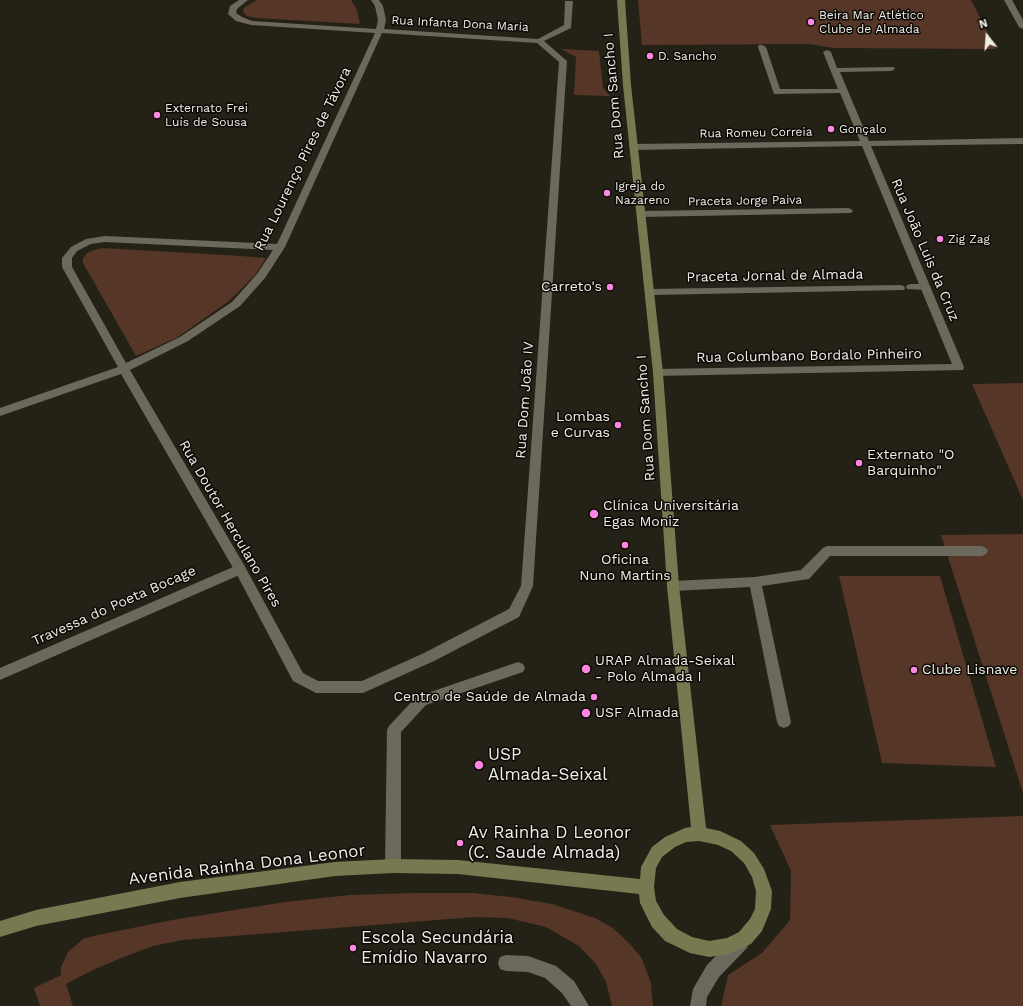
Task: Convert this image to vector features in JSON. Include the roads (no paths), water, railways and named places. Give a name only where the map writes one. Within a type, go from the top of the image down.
[{"type":"main road","name":"Rua Dom Sancho I","points":[[621,0],[624,53],[633,147],[658,373],[673,586],[699,834]]},
{"type":"main road","points":[[699,834],[720,838],[736,846],[750,858],[759,874],[764,891],[763,909],[756,925],[745,938],[728,946],[709,949],[690,945],[672,935],[658,921],[648,903],[646,888],[648,867],[657,852],[670,842],[685,835],[699,834]]},
{"type":"main road","name":"Avenida Rainha Dona Leonor","points":[[0,929],[36,918],[180,890],[335,869],[392,866],[458,868],[646,888]]},
{"type":"street","name":"Rua Infanta Dona Maria","points":[[244,0],[233,8],[232,14],[239,19],[251,23],[539,41]]},
{"type":"street","name":"Rua Lourenço Pires de Távora","points":[[0,412],[124,369],[184,340],[236,304],[261,276],[280,247],[379,32],[382,20],[379,6],[375,0]]},
{"type":"street","points":[[1008,0],[1023,26]]},
{"type":"street","points":[[539,41],[568,26],[569,1]]},
{"type":"street","name":"Rua Dom João IV","points":[[316,687],[363,686],[429,657],[514,613],[527,586],[563,61],[539,41]]},
{"type":"street","points":[[762,47],[777,92],[843,91]]},
{"type":"street","name":"Rua João Luis da Cruz","points":[[827,52],[959,367]]},
{"type":"street","points":[[834,70],[890,69]]},
{"type":"street","name":"Rua Romeu Correia","points":[[633,147],[1023,141]]},
{"type":"street","name":"Praceta Jorge Paiva","points":[[641,214],[848,212]]},
{"type":"street","name":"Rua Doutor Herculano Pires","points":[[280,247],[105,239],[89,241],[74,249],[67,258],[67,267],[124,369],[240,569],[298,677],[316,687]]},
{"type":"street","points":[[911,288],[926,287]]},
{"type":"street","name":"Praceta Jornal de Almada","points":[[650,292],[900,288]]},
{"type":"street","name":"Rua Columbano Bordalo Pinheiro","points":[[658,373],[959,367]]},
{"type":"street","points":[[673,586],[755,582],[805,575],[827,551],[982,551]]},
{"type":"street","name":"Travessa do Poeta Bocage","points":[[0,674],[240,569]]},
{"type":"street","points":[[755,582],[784,722]]},
{"type":"street","points":[[392,866],[394,730],[421,701],[518,668]]},
{"type":"street","points":[[698,1006],[700,995],[713,971],[745,938]]},
{"type":"street","points":[[506,963],[528,964],[550,972],[568,987],[581,1006]]},
{"type":"place","name":"Beira Mar Atlético Clube de Almada","points":[[811,22]]},
{"type":"place","name":"D. Sancho","points":[[650,56]]},
{"type":"place","name":"Externato Frei Luís de Sousa","points":[[157,115]]},
{"type":"place","name":"Gonçalo","points":[[831,129]]},
{"type":"place","name":"Igreja do Nazareno","points":[[607,193]]},
{"type":"place","name":"Zig Zag","points":[[940,239]]},
{"type":"place","name":"Carreto's","points":[[610,287]]},
{"type":"place","name":"Lombas e Curvas","points":[[618,425]]},
{"type":"place","name":"Externato \"O Barquinho\"","points":[[859,463]]},
{"type":"place","name":"Clínica Universitária Egas Moniz","points":[[594,514]]},
{"type":"place","name":"Oficina Nuno Martins","points":[[625,545]]},
{"type":"place","name":"URAP Almada-Seixal - Polo Almada I","points":[[586,669]]},
{"type":"place","name":"Clube Lisnave","points":[[914,670]]},
{"type":"place","name":"Centro de Saúde de Almada","points":[[594,697]]},
{"type":"place","name":"USF Almada","points":[[586,713]]},
{"type":"place","name":"USP Almada-Seixal","points":[[479,765]]},
{"type":"place","name":"Av Rainha D Leonor (C. Saude Almada)","points":[[460,843]]},
{"type":"place","name":"Escola Secundária Emídio Navarro","points":[[353,948]]}]
